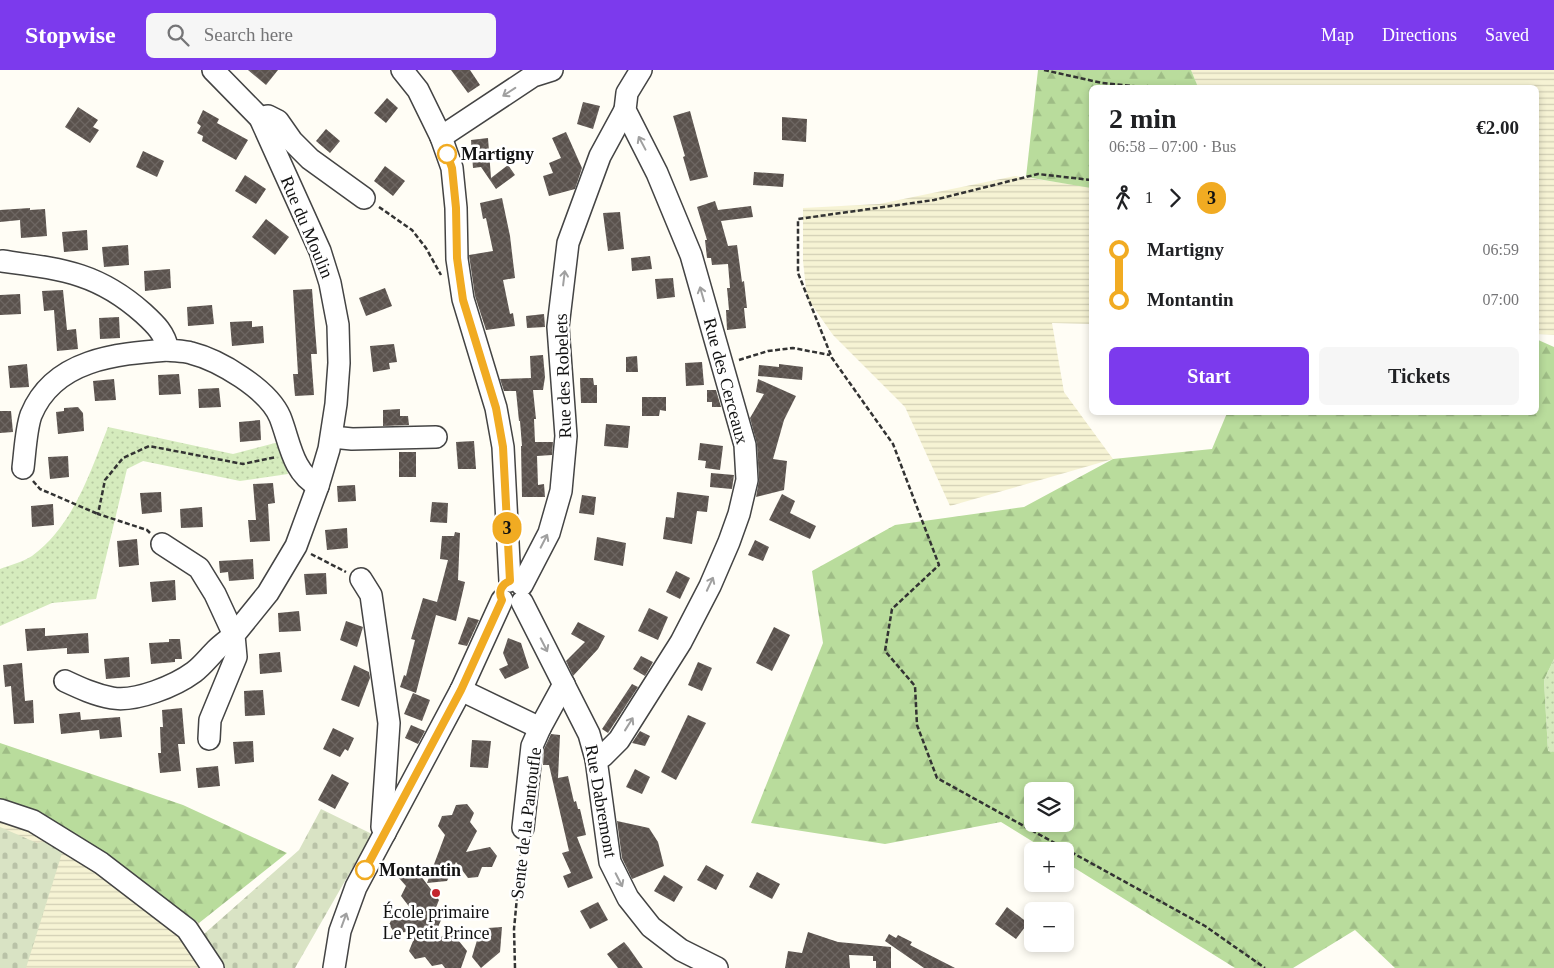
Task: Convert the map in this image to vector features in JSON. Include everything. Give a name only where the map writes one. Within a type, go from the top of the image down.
[{"type":"street","name":"Rue du Moulin","points":[[65,681],[89,692],[114,698],[156,691],[175,684],[196,671],[216,649],[234,635],[268,593],[296,546],[318,486],[332,436],[339,363],[338,325],[330,282],[320,251],[260,118],[213,70]]},
{"type":"street","points":[[402,70],[418,90],[441,136],[452,168],[456,208],[457,258],[462,292],[496,408],[503,447],[514,592]]},
{"type":"street","points":[[441,136],[533,76],[552,70]]},
{"type":"street","points":[[625,110],[627,93],[640,70]]},
{"type":"street","name":"Rue des Cerceaux","points":[[596,759],[603,756],[620,740],[680,642],[710,586],[739,514],[746,480],[745,445],[691,255],[658,173],[625,110]]},
{"type":"street","name":"Rue des Robelets","points":[[334,968],[340,930],[356,887],[514,592],[549,533],[561,491],[566,436],[558,327],[568,243],[600,156],[625,110]]},
{"type":"street","points":[[260,118],[268,116],[278,121],[292,141],[310,159],[364,198]]},
{"type":"street","points":[[2,261],[61,269],[86,277],[112,290],[134,305],[157,326],[166,339],[168,350]]},
{"type":"street","points":[[23,468],[31,416],[39,400],[54,381],[72,369],[96,360],[130,352],[168,350],[191,353],[227,368],[247,380],[267,399],[279,415],[292,454],[303,476],[318,486]]},
{"type":"street","points":[[332,436],[352,439],[436,437]]},
{"type":"street","points":[[162,544],[199,568],[215,594],[234,635],[236,657],[210,720],[209,739]]},
{"type":"street","points":[[361,579],[371,595],[389,723],[382,827],[385,833]]},
{"type":"street","name":"Rue Dabremont","points":[[514,592],[589,734],[596,759],[610,862],[628,898],[651,927],[681,950],[717,968]]},
{"type":"street","name":"Sente de la Pantoufle","points":[[524,828],[532,746],[564,684]]},
{"type":"street","points":[[461,690],[540,728]]},
{"type":"street","points":[[0,810],[33,821],[101,863],[186,929],[213,968]]},
{"type":"street","points":[[317,968],[338,947]]},
{"type":"path","points":[[1044,70],[1102,84],[1115,85]]},
{"type":"path","points":[[1089,180],[1038,174],[934,200],[798,220],[798,273],[830,355],[893,444],[939,565],[892,609],[885,651],[915,686],[917,725],[937,778],[1205,926],[1265,968]]},
{"type":"path","points":[[364,198],[412,230],[426,248],[438,272],[462,292]]},
{"type":"path","points":[[722,365],[768,351],[793,348],[830,355]]},
{"type":"path","points":[[98,514],[105,480],[123,458],[149,446],[243,464],[292,454]]},
{"type":"path","points":[[23,468],[40,489],[98,514],[147,530],[162,544]]},
{"type":"path","points":[[296,546],[361,579]]},
{"type":"path","name":"Sente de la Pantoufle","points":[[515,968],[514,929],[524,828]]},
{"type":"shaded area","points":[[1191,70],[1554,70],[1554,335],[1539,334],[1539,85],[1197,85]]},
{"type":"shaded area","points":[[1015,176],[1089,187],[1089,324],[1052,323],[1064,392],[1113,459],[950,506],[905,407],[833,335],[807,298],[803,261],[803,208],[879,204]]},
{"type":"shaded area","points":[[0,803],[58,823],[199,923],[209,968],[0,968]]},
{"type":"green space","points":[[1038,70],[1191,70],[1197,85],[1089,85],[1089,188],[1026,177]]},
{"type":"green space","points":[[1539,340],[1554,347],[1554,659],[1544,680],[1548,751],[1554,752],[1554,968],[1395,968],[1355,930],[1293,968],[1235,968],[1074,868],[1074,842],[1033,842],[1001,822],[885,844],[751,823],[823,643],[812,571],[895,525],[1024,507],[1113,459],[1212,449],[1226,415],[1539,415]]},
{"type":"green space","points":[[108,427],[233,454],[279,442],[288,474],[240,481],[143,461],[127,469],[96,599],[52,603],[0,626],[0,569],[32,556],[59,530],[79,498]]},
{"type":"green space","points":[[1554,659],[1554,752],[1548,751],[1544,680]]},
{"type":"green space","points":[[0,743],[183,805],[287,853],[199,923],[58,823],[0,803]]},
{"type":"green space","points":[[321,809],[372,834],[295,968],[222,968],[205,944],[204,934],[299,850]]},
{"type":"green space","points":[[0,827],[37,843],[52,841],[64,847],[26,968],[0,968]]},
{"type":"building","points":[[248,70],[278,70],[266,85]]},
{"type":"building","points":[[451,70],[470,70],[480,85],[468,93]]},
{"type":"building","points":[[387,98],[398,108],[386,123],[374,113]]},
{"type":"building","points":[[583,102],[600,106],[593,129],[577,124]]},
{"type":"building","points":[[78,107],[98,120],[93,127],[99,130],[90,143],[65,127]]},
{"type":"building","points":[[203,110],[219,119],[217,123],[248,140],[236,160],[202,141],[203,136],[197,133],[201,126],[197,123]]},
{"type":"building","points":[[690,111],[708,177],[690,181],[673,116]]},
{"type":"building","points":[[782,117],[807,119],[806,142],[782,140]]},
{"type":"building","points":[[326,129],[340,141],[330,153],[316,141]]},
{"type":"building","points":[[566,132],[582,168],[575,189],[549,196],[543,176],[553,173],[549,163],[561,158],[552,138]]},
{"type":"building","points":[[488,138],[491,178],[508,165],[515,175],[496,189],[481,167],[473,168],[471,140]]},
{"type":"building","points":[[143,151],[164,161],[157,177],[136,167]]},
{"type":"building","points":[[385,166],[405,181],[393,196],[374,181]]},
{"type":"building","points":[[754,172],[784,174],[783,187],[753,185]]},
{"type":"building","points":[[245,175],[266,189],[256,204],[235,191]]},
{"type":"building","points":[[502,198],[510,236],[515,278],[503,280],[510,314],[513,313],[515,326],[486,330],[475,296],[469,255],[493,251],[486,218],[483,219],[480,203]]},
{"type":"building","points":[[715,201],[718,210],[751,206],[753,217],[721,221],[728,246],[737,245],[747,308],[744,308],[746,328],[727,330],[726,310],[729,310],[727,288],[730,288],[728,264],[712,265],[711,258],[707,258],[705,240],[707,240],[697,207]]},
{"type":"building","points":[[30,208],[30,210],[45,209],[47,236],[21,238],[20,220],[0,222],[0,210]]},
{"type":"building","points":[[620,212],[624,249],[608,251],[603,213]]},
{"type":"building","points":[[266,219],[289,237],[275,255],[252,237]]},
{"type":"building","points":[[87,230],[88,250],[64,252],[62,232]]},
{"type":"building","points":[[128,245],[129,265],[104,267],[102,247]]},
{"type":"building","points":[[650,256],[652,269],[632,271],[631,258]]},
{"type":"building","points":[[170,269],[171,288],[145,291],[144,271]]},
{"type":"building","points":[[673,278],[675,297],[657,299],[655,279]]},
{"type":"building","points":[[385,288],[392,306],[366,316],[359,298]]},
{"type":"building","points":[[312,289],[317,354],[311,354],[314,395],[295,396],[293,374],[298,374],[293,290]]},
{"type":"building","points":[[63,290],[67,330],[76,329],[78,349],[57,351],[54,310],[44,311],[42,291]]},
{"type":"building","points":[[20,294],[21,314],[0,315],[0,295]]},
{"type":"building","points":[[212,305],[214,324],[188,326],[187,307]]},
{"type":"building","points":[[544,314],[545,327],[527,328],[526,316]]},
{"type":"building","points":[[119,317],[120,338],[100,339],[99,318]]},
{"type":"building","points":[[252,321],[252,327],[263,326],[264,343],[232,346],[230,322]]},
{"type":"building","points":[[394,344],[397,362],[389,363],[390,369],[373,372],[370,346]]},
{"type":"building","points":[[543,355],[545,377],[543,390],[533,390],[536,419],[534,419],[535,442],[553,442],[552,455],[537,456],[538,485],[544,484],[545,497],[522,497],[522,446],[516,391],[504,391],[500,379],[531,378],[530,356]]},
{"type":"building","points":[[637,356],[638,372],[626,372],[626,357]]},
{"type":"building","points":[[702,362],[704,385],[686,386],[685,363]]},
{"type":"building","points":[[27,364],[29,387],[10,388],[8,366]]},
{"type":"building","points":[[779,364],[803,367],[802,380],[758,376],[759,365],[779,367]]},
{"type":"building","points":[[179,374],[181,394],[159,395],[158,375]]},
{"type":"building","points":[[580,378],[593,378],[594,385],[597,385],[597,403],[581,403]]},
{"type":"building","points":[[114,379],[116,400],[95,401],[93,381]]},
{"type":"building","points":[[758,379],[796,396],[784,420],[773,459],[787,461],[784,490],[756,497],[759,480],[757,444],[750,418],[764,394],[756,392]]},
{"type":"building","points":[[219,388],[221,407],[199,408],[198,389]]},
{"type":"building","points":[[707,390],[716,390],[721,407],[712,407],[712,402],[707,402]]},
{"type":"building","points":[[642,397],[666,397],[666,411],[660,410],[659,416],[642,416]]},
{"type":"building","points":[[78,407],[83,413],[84,431],[58,434],[56,412],[64,411],[64,408]]},
{"type":"building","points":[[400,409],[400,416],[408,416],[409,425],[383,426],[383,410]]},
{"type":"building","points":[[0,411],[11,411],[13,432],[0,433]]},
{"type":"building","points":[[260,420],[261,440],[240,442],[239,422]]},
{"type":"building","points":[[606,424],[630,426],[628,448],[604,446]]},
{"type":"building","points":[[474,441],[476,469],[458,469],[456,442]]},
{"type":"building","points":[[700,443],[723,446],[720,470],[705,468],[706,461],[698,460]]},
{"type":"building","points":[[399,452],[416,452],[416,477],[399,477]]},
{"type":"building","points":[[68,456],[69,477],[50,479],[48,457]]},
{"type":"building","points":[[711,473],[734,475],[732,489],[710,487]]},
{"type":"building","points":[[273,483],[275,503],[268,504],[270,541],[250,542],[248,520],[256,520],[253,484]]},
{"type":"building","points":[[355,485],[356,501],[338,502],[337,486]]},
{"type":"building","points":[[161,492],[162,512],[142,514],[140,493]]},
{"type":"building","points":[[677,492],[709,496],[707,512],[697,511],[692,544],[663,539],[666,517],[674,518]]},
{"type":"building","points":[[782,494],[795,501],[790,513],[816,526],[810,539],[769,520]]},
{"type":"building","points":[[582,495],[596,497],[594,515],[579,513]]},
{"type":"building","points":[[432,502],[448,503],[447,523],[430,522]]},
{"type":"building","points":[[53,504],[54,525],[32,527],[31,506]]},
{"type":"building","points":[[202,507],[203,527],[181,528],[180,509]]},
{"type":"building","points":[[347,528],[348,548],[327,550],[325,530]]},
{"type":"building","points":[[455,532],[460,533],[458,580],[465,582],[456,621],[436,615],[416,693],[400,687],[404,675],[406,676],[415,640],[411,639],[423,598],[437,602],[448,560],[440,559],[442,536],[454,536]]},
{"type":"building","points":[[597,537],[626,543],[623,566],[594,560]]},
{"type":"building","points":[[137,539],[139,565],[119,567],[117,541]]},
{"type":"building","points":[[755,540],[769,547],[763,561],[748,555]]},
{"type":"building","points":[[253,559],[254,579],[229,581],[228,572],[220,573],[219,561]]},
{"type":"building","points":[[676,571],[690,578],[680,599],[666,592]]},
{"type":"building","points":[[326,573],[327,594],[306,595],[304,574]]},
{"type":"building","points":[[175,580],[176,600],[152,602],[150,582]]},
{"type":"building","points":[[649,608],[668,617],[658,640],[638,631]]},
{"type":"building","points":[[299,611],[301,631],[279,632],[278,613]]},
{"type":"building","points":[[468,617],[479,620],[467,646],[458,644]]},
{"type":"building","points":[[346,621],[363,627],[357,647],[340,640]]},
{"type":"building","points":[[578,622],[605,636],[598,649],[573,676],[566,661],[585,642],[571,634]]},
{"type":"building","points":[[774,627],[790,635],[772,671],[756,663]]},
{"type":"building","points":[[45,628],[45,636],[88,633],[89,653],[67,654],[67,648],[27,651],[25,629]]},
{"type":"building","points":[[508,638],[521,643],[529,668],[505,679],[499,669],[508,665],[503,653]]},
{"type":"building","points":[[169,639],[180,639],[182,659],[175,659],[175,662],[151,664],[149,643],[169,642]]},
{"type":"building","points":[[280,652],[282,672],[260,674],[259,654]]},
{"type":"building","points":[[641,656],[653,662],[645,676],[633,669]]},
{"type":"building","points":[[129,657],[130,677],[106,679],[104,659]]},
{"type":"building","points":[[698,662],[712,668],[702,691],[688,685]]},
{"type":"building","points":[[22,663],[25,701],[33,700],[34,723],[14,724],[11,686],[5,687],[3,665]]},
{"type":"building","points":[[354,665],[369,672],[370,678],[359,707],[341,700]]},
{"type":"building","points":[[632,684],[638,687],[608,733],[602,729]]},
{"type":"building","points":[[263,690],[265,715],[245,716],[244,691]]},
{"type":"building","points":[[413,693],[430,700],[422,721],[404,714]]},
{"type":"building","points":[[182,708],[185,744],[178,744],[181,771],[160,773],[158,753],[161,753],[160,727],[163,727],[162,710]]},
{"type":"building","points":[[80,712],[81,720],[120,717],[122,737],[100,739],[99,730],[61,734],[59,714]]},
{"type":"building","points":[[688,715],[706,723],[676,780],[661,772]]},
{"type":"building","points":[[411,725],[425,731],[418,744],[405,738]]},
{"type":"building","points":[[333,728],[354,738],[348,751],[345,749],[340,757],[323,749]]},
{"type":"building","points":[[640,731],[650,736],[645,746],[632,743]]},
{"type":"building","points":[[551,734],[560,735],[558,778],[568,776],[574,802],[576,801],[578,809],[580,809],[586,835],[577,837],[593,878],[568,888],[563,876],[571,873],[562,853],[569,851],[549,765],[543,765],[544,749]]},
{"type":"building","points":[[472,740],[491,741],[488,768],[470,767]]},
{"type":"building","points":[[253,741],[254,762],[235,764],[233,742]]},
{"type":"building","points":[[218,766],[220,786],[198,788],[196,768]]},
{"type":"building","points":[[635,769],[650,777],[642,794],[626,787]]},
{"type":"building","points":[[332,774],[349,783],[335,809],[318,800]]},
{"type":"building","points":[[467,804],[474,813],[470,822],[477,831],[466,852],[490,847],[497,856],[492,867],[482,867],[478,877],[468,878],[456,862],[447,881],[427,883],[445,835],[438,826],[442,816],[452,815],[456,805]]},
{"type":"building","points":[[617,821],[649,828],[658,842],[664,866],[632,879],[622,858]]},
{"type":"building","points":[[706,865],[724,875],[716,890],[697,880]]},
{"type":"building","points":[[414,867],[439,900],[435,910],[442,918],[433,938],[454,935],[467,951],[461,968],[445,968],[442,964],[432,966],[425,957],[415,959],[409,951],[417,931],[395,933],[389,925],[393,916],[414,913],[401,896],[406,886],[399,878],[404,868]]},
{"type":"building","points":[[757,872],[780,884],[772,899],[749,887]]},
{"type":"building","points":[[664,875],[683,887],[674,902],[654,891]]},
{"type":"building","points":[[598,902],[608,920],[590,929],[580,911]]},
{"type":"building","points":[[1007,907],[1024,920],[1024,928],[1016,939],[995,924]]},
{"type":"building","points":[[502,927],[500,952],[481,968],[472,957],[478,937],[488,928]]},
{"type":"building","points":[[808,932],[838,942],[891,947],[891,968],[876,968],[876,961],[873,961],[873,956],[849,955],[850,968],[785,968],[788,951],[802,953]]},
{"type":"building","points":[[889,934],[896,938],[898,935],[912,942],[910,945],[955,968],[924,968],[885,941]]},
{"type":"building","points":[[624,942],[643,968],[618,968],[607,954]]},
{"type":"bus line","name":"3","points":[[365,870],[461,690],[502,600],[500,588],[510,581],[503,447],[496,408],[463,300],[457,258],[456,208],[452,168],[447,154]]},
{"type":"place","name":"Martigny","points":[[447,154]]},
{"type":"place","name":"Montantin","points":[[365,870]]},
{"type":"place","name":"École primaire Le Petit Prince","points":[[436,893]]}]
